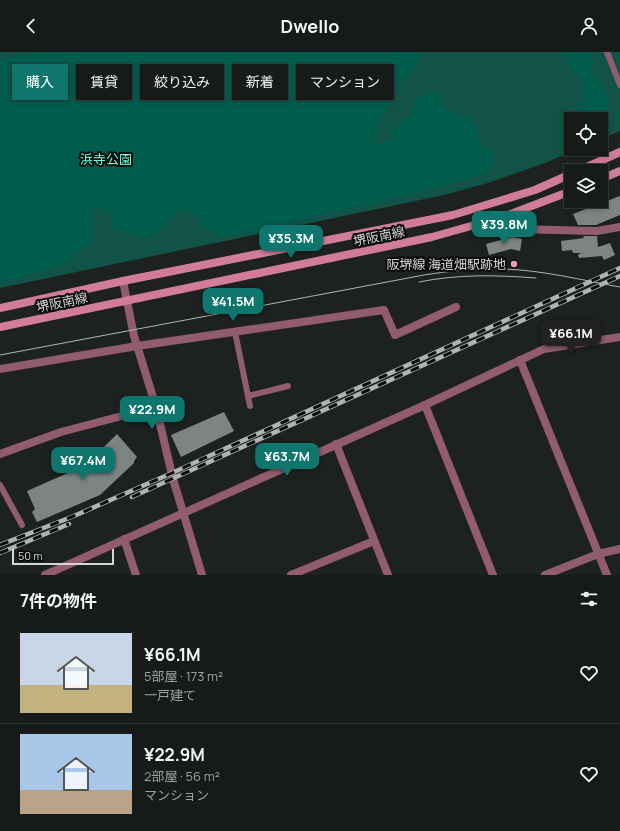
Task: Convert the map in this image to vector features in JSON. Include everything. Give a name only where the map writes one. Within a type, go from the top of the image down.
[{"type":"main road","points":[[593,164],[620,152]]},
{"type":"main road","points":[[608,176],[620,171]]},
{"type":"main road","name":"堺阪南線","points":[[0,308],[123,281],[454,215],[535,190],[564,177]]},
{"type":"main road","name":"堺阪南線","points":[[0,327],[432,237],[503,217],[564,194]]},
{"type":"street","points":[[503,217],[512,229],[597,231],[620,227]]},
{"type":"street","points":[[123,281],[137,346],[156,407],[183,513],[202,575]]},
{"type":"street","points":[[0,369],[137,346],[384,310],[395,335],[456,307]]},
{"type":"street","points":[[45,575],[60,572],[124,539],[425,405],[544,349],[620,337]]},
{"type":"street","points":[[520,360],[607,575]]},
{"type":"street","points":[[425,405],[493,575]]},
{"type":"street","points":[[0,454],[61,432],[156,407]]},
{"type":"street","points":[[336,444],[388,575]]},
{"type":"street","points":[[124,539],[136,575]]},
{"type":"street","points":[[291,575],[374,541]]},
{"type":"street","points":[[545,575],[598,554],[620,549]]},
{"type":"lane","points":[[607,52],[620,86]]},
{"type":"lane","points":[[235,332],[250,406]]},
{"type":"lane","points":[[248,396],[288,386]]},
{"type":"lane","points":[[1,489],[22,525]]},
{"type":"green space","name":"浜寺公園","points":[[0,52],[620,52],[620,131],[608,136],[608,112],[564,112],[564,155],[545,163],[488,183],[444,195],[0,288]]},
{"type":"green space","name":"浜寺公園","points":[[42,52],[421,52],[420,60],[416,67],[400,82],[394,97],[394,64],[296,64],[296,100],[393,100],[376,126],[375,143],[379,147],[387,140],[393,130],[411,114],[420,95],[435,91],[444,109],[456,115],[466,116],[476,125],[478,138],[485,149],[494,154],[495,163],[483,175],[421,192],[220,238],[200,224],[196,216],[188,210],[178,211],[157,233],[145,236],[116,229],[108,212],[99,206],[91,212],[93,243],[78,252],[63,265],[0,283],[0,60]]},
{"type":"green space","points":[[561,52],[591,52],[591,74],[603,88],[608,98],[610,128],[608,129],[608,112],[575,112],[583,99],[583,80],[570,67]]},
{"type":"green space","points":[[564,124],[564,142],[561,137]]},
{"type":"building","points":[[620,196],[620,215],[596,225],[578,225],[573,214],[589,208],[608,208],[608,201]]},
{"type":"building","points":[[583,236],[597,236],[598,247],[610,243],[615,255],[604,260],[602,256],[579,258],[578,255],[581,253],[573,253],[572,250],[562,251],[561,241],[584,238]]},
{"type":"building","points":[[512,237],[522,239],[520,251],[511,249],[489,255],[486,244]]},
{"type":"building","points":[[224,412],[234,431],[181,457],[171,435]]},
{"type":"building","points":[[117,434],[137,457],[134,463],[100,495],[37,522],[32,512],[35,509],[27,491],[86,465]]},
{"type":"tram line","points":[[0,355],[424,275],[453,271],[483,269],[518,270],[547,273],[620,287]]},
{"type":"tram line","points":[[419,282],[434,279],[478,276],[536,278]]},
{"type":"railway","points":[[0,545],[74,516],[172,473],[620,268]]},
{"type":"railway","points":[[132,497],[620,276]]},
{"type":"railway","points":[[0,553],[69,524]]},
{"type":"place","name":"阪堺線 海道畑駅跡地","points":[[514,264]]}]
